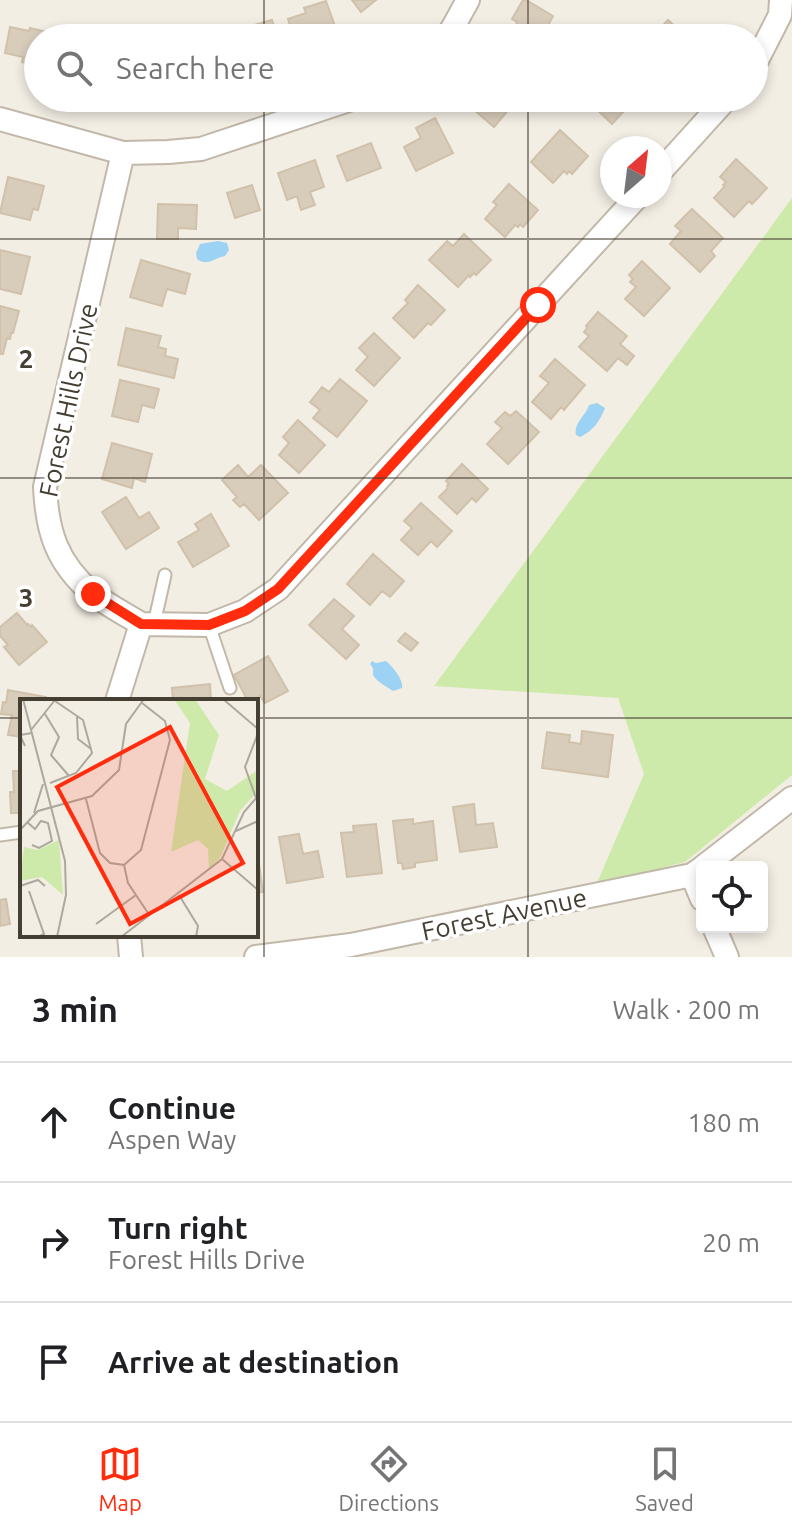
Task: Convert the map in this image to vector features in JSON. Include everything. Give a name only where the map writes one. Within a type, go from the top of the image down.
[{"type":"street","points":[[455,24],[468,0]]},
{"type":"street","points":[[768,39],[780,15],[781,0]]},
{"type":"street","points":[[0,119],[123,153],[168,152],[201,149],[313,112]]},
{"type":"street","points":[[672,159],[714,112]]},
{"type":"street","name":"Forest Hills Drive","points":[[123,153],[45,487],[46,515],[55,547],[71,571],[93,594],[147,624]]},
{"type":"street","points":[[118,699],[147,624],[209,625],[245,611],[278,589],[627,208]]},
{"type":"street","name":"Forest Avenue","points":[[711,861],[792,798]]},
{"type":"street","name":"Forest Avenue","points":[[256,957],[352,951],[696,871]]},
{"type":"street","points":[[717,933],[727,957]]},
{"type":"street","points":[[129,937],[131,957]]},
{"type":"lane","points":[[147,624],[165,575]]},
{"type":"lane","points":[[209,625],[230,688]]},
{"type":"lane","points":[[0,835],[20,832]]},
{"type":"green space","points":[[792,198],[792,775],[685,862],[596,885],[644,774],[618,698],[434,686]]},
{"type":"water","points":[[227,243],[229,250],[225,256],[207,262],[197,259],[200,244]]},
{"type":"water","points":[[597,403],[605,408],[598,421],[585,435],[576,435],[576,427],[589,405]]},
{"type":"water","points":[[372,661],[386,661],[399,677],[402,688],[393,691],[377,680],[370,664]]},
{"type":"building","points":[[352,0],[376,0],[361,12]]},
{"type":"building","points":[[523,0],[553,16],[549,24],[516,24],[512,19]]},
{"type":"building","points":[[326,1],[334,24],[290,24],[288,19],[306,13],[304,8]]},
{"type":"building","points":[[10,27],[24,30],[24,62],[23,57],[5,53]]},
{"type":"building","points":[[477,112],[507,112],[494,127]]},
{"type":"building","points":[[600,112],[623,112],[612,124]]},
{"type":"building","points":[[435,118],[453,153],[416,171],[404,147],[421,138],[416,128]]},
{"type":"building","points":[[560,130],[588,156],[572,174],[564,171],[553,183],[531,162]]},
{"type":"building","points":[[371,143],[381,168],[347,181],[337,156]]},
{"type":"building","points":[[736,159],[767,188],[734,217],[714,198],[725,186],[726,182],[720,177]]},
{"type":"building","points":[[315,160],[324,187],[310,192],[315,205],[301,210],[297,196],[287,200],[278,173]]},
{"type":"building","points":[[8,177],[44,186],[38,210],[33,209],[30,220],[0,213]]},
{"type":"building","points":[[509,184],[538,210],[523,227],[515,225],[505,237],[485,219],[497,205],[493,202]]},
{"type":"building","points":[[252,185],[260,210],[235,218],[227,193]]},
{"type":"building","points":[[158,204],[197,205],[196,229],[178,228],[178,239],[157,239]]},
{"type":"building","points":[[692,209],[723,238],[711,251],[715,256],[700,272],[670,244],[681,231],[675,226]]},
{"type":"building","points":[[464,234],[491,260],[458,287],[429,260],[447,241],[453,246]]},
{"type":"building","points":[[0,250],[30,257],[21,294],[0,289]]},
{"type":"building","points":[[141,260],[190,274],[185,294],[167,289],[162,306],[130,297]]},
{"type":"building","points":[[642,261],[670,288],[644,316],[625,299],[636,287],[630,282],[633,279],[629,275]]},
{"type":"building","points":[[418,285],[445,310],[414,338],[393,318],[408,303],[405,300]]},
{"type":"building","points":[[0,306],[19,311],[3,354],[0,354]]},
{"type":"building","points":[[598,312],[627,336],[620,344],[634,356],[627,365],[618,358],[607,371],[579,347],[589,336],[584,332],[586,326]]},
{"type":"building","points":[[126,328],[161,336],[158,347],[166,349],[165,356],[178,359],[174,378],[118,365]]},
{"type":"building","points":[[374,333],[400,358],[374,386],[356,370],[368,357],[359,348]]},
{"type":"building","points":[[555,359],[585,385],[564,410],[561,407],[551,419],[532,402],[549,383],[540,376]]},
{"type":"building","points":[[340,379],[367,401],[337,437],[313,418],[320,410],[310,402],[322,387],[329,392]]},
{"type":"building","points":[[120,380],[159,389],[154,408],[142,405],[138,422],[112,416]]},
{"type":"building","points":[[516,411],[539,432],[508,464],[487,444],[502,428],[495,422],[505,412],[510,416]]},
{"type":"building","points":[[298,420],[325,445],[299,473],[279,455],[289,443],[283,437]]},
{"type":"building","points":[[112,443],[152,454],[145,482],[134,478],[132,488],[102,479]]},
{"type":"building","points":[[462,464],[488,489],[476,502],[472,498],[457,514],[439,497],[448,488],[446,481]]},
{"type":"building","points":[[238,465],[248,477],[261,465],[288,493],[259,520],[244,504],[240,507],[233,500],[237,497],[222,480]]},
{"type":"building","points":[[126,497],[139,518],[149,512],[159,528],[126,549],[102,512]]},
{"type":"building","points":[[421,503],[452,531],[437,547],[431,541],[418,555],[401,540],[412,528],[404,521]]},
{"type":"building","points":[[211,514],[229,546],[193,567],[178,542],[199,530],[195,524]]},
{"type":"building","points":[[373,554],[404,581],[390,597],[382,591],[370,605],[347,584]]},
{"type":"building","points":[[334,599],[354,616],[342,629],[359,645],[346,659],[309,625]]},
{"type":"building","points":[[17,613],[47,642],[19,665],[4,647],[8,645],[0,636],[0,627]]},
{"type":"building","points":[[405,633],[418,643],[411,651],[398,641]]},
{"type":"building","points":[[268,656],[288,691],[265,703],[260,696],[247,699],[234,675]]},
{"type":"building","points":[[210,684],[211,699],[173,699],[172,688]]},
{"type":"building","points":[[8,690],[46,697],[20,699],[20,737],[8,735],[12,715],[1,714],[3,702],[6,703]]},
{"type":"building","points":[[582,731],[613,735],[608,777],[542,768],[547,732],[570,735],[569,742],[581,744]]},
{"type":"building","points":[[13,771],[20,771],[20,813],[11,813],[10,792],[14,792]]},
{"type":"building","points":[[474,804],[476,825],[493,823],[497,847],[460,852],[453,807]]},
{"type":"building","points":[[413,819],[413,824],[433,821],[437,860],[415,863],[415,867],[403,869],[402,863],[398,863],[393,821]]},
{"type":"building","points":[[376,824],[382,873],[347,877],[341,833],[354,832],[353,826]]},
{"type":"building","points":[[299,834],[303,854],[318,851],[323,877],[287,883],[279,837]]},
{"type":"building","points":[[258,864],[263,892],[258,893]]},
{"type":"building","points":[[6,899],[10,924],[0,926],[0,900]]},
{"type":"route","points":[[93,594],[141,624],[209,625],[245,611],[278,589],[538,305]]}]
